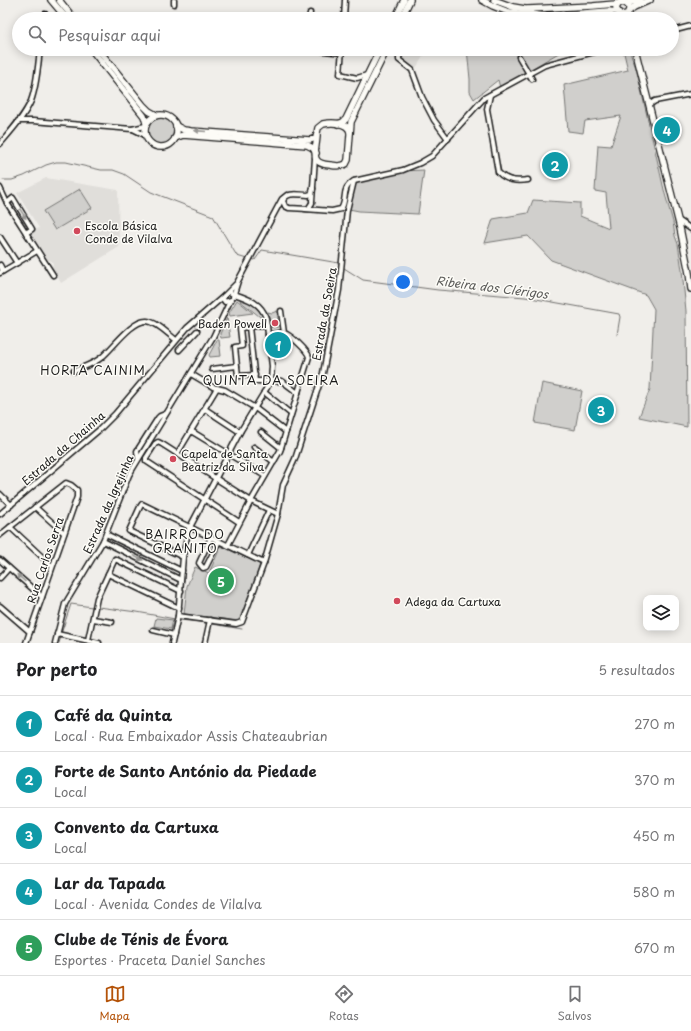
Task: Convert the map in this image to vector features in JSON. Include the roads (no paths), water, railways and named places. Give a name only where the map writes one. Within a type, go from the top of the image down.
[{"type":"main road","points":[[51,0],[61,12]]},
{"type":"main road","points":[[59,0],[68,12]]},
{"type":"main road","points":[[398,12],[404,0]]},
{"type":"main road","points":[[404,12],[410,0]]},
{"type":"main road","points":[[482,0],[509,12]]},
{"type":"main road","points":[[494,0],[513,6],[547,12],[562,12],[593,6],[641,0]]},
{"type":"main road","points":[[629,12],[634,7],[650,0]]},
{"type":"main road","points":[[623,2],[629,6],[629,12]]},
{"type":"main road","points":[[619,12],[617,6],[623,2]]},
{"type":"main road","points":[[603,12],[614,12]]},
{"type":"main road","points":[[97,56],[144,116],[146,124],[145,135],[148,141],[159,147],[166,146],[175,138],[177,132],[176,126],[173,120],[168,116],[162,114],[156,115],[150,118],[146,124]]},
{"type":"main road","points":[[104,56],[143,105],[156,115]]},
{"type":"main road","points":[[338,124],[345,121],[377,56]]},
{"type":"main road","points":[[175,138],[183,135],[307,145],[313,148],[318,163],[323,165],[341,166],[346,164],[348,160],[352,120],[383,56]]},
{"type":"main road","points":[[635,56],[640,69]]},
{"type":"main road","points":[[637,56],[680,228],[691,289]]},
{"type":"main road","points":[[176,126],[184,130],[310,140],[316,138],[317,132],[322,124],[338,124],[348,126],[350,132]]},
{"type":"main road","points":[[315,155],[317,132]]},
{"type":"street","points":[[344,12],[345,0]]},
{"type":"street","points":[[679,29],[691,26]]},
{"type":"street","points":[[0,144],[23,115],[30,103],[39,56]]},
{"type":"street","points":[[342,56],[340,74],[357,78],[368,74]]},
{"type":"street","points":[[400,56],[399,60],[412,70],[422,97],[434,120],[448,139]]},
{"type":"street","points":[[276,210],[281,207],[332,211],[341,209],[343,206],[345,189],[354,180],[403,170],[420,163],[432,156],[484,98],[545,65],[579,56]]},
{"type":"street","points":[[519,57],[532,79]]},
{"type":"street","points":[[357,78],[362,86]]},
{"type":"street","points":[[649,102],[691,94]]},
{"type":"street","points":[[490,95],[487,109],[498,172],[509,180],[519,182],[528,180]]},
{"type":"street","points":[[477,107],[480,106],[487,109]]},
{"type":"street","points":[[23,115],[33,121]]},
{"type":"street","points":[[18,121],[132,129],[145,135]]},
{"type":"street","points":[[132,129],[146,124]]},
{"type":"street","points":[[305,209],[308,209],[312,202],[315,155]]},
{"type":"street","points":[[314,172],[317,167],[323,165]]},
{"type":"street","name":"Estrada da Soeira","points":[[210,620],[236,624],[242,622],[264,563],[278,514],[283,485],[295,459],[323,373],[339,290],[347,210],[354,180]]},
{"type":"street","points":[[0,188],[52,275]]},
{"type":"street","points":[[223,315],[230,296],[282,199],[291,194],[310,194],[313,190]]},
{"type":"street","points":[[287,195],[283,199],[283,202],[285,206],[289,208]]},
{"type":"street","points":[[305,195],[310,197],[314,208],[318,210]]},
{"type":"street","points":[[7,202],[13,198],[29,223],[32,229],[26,233]]},
{"type":"street","points":[[677,220],[690,229]]},
{"type":"street","points":[[680,228],[690,229]]},
{"type":"street","points":[[0,237],[17,263]]},
{"type":"street","points":[[0,265],[2,272],[37,251]]},
{"type":"street","points":[[172,643],[178,616],[183,557],[190,527],[240,432],[271,381],[272,366],[264,311],[260,306],[230,296],[223,299],[223,315]]},
{"type":"street","name":"Estrada da Chainha","points":[[0,514],[115,414],[194,320],[215,304],[230,296]]},
{"type":"street","points":[[215,304],[224,302]]},
{"type":"street","points":[[281,311],[284,333]]},
{"type":"street","name":"Estrada da Igrejinha","points":[[55,643],[65,604],[103,541],[126,481],[138,458],[213,337],[223,315]]},
{"type":"street","points":[[74,371],[102,358],[121,337],[142,322],[148,321],[155,324],[176,340]]},
{"type":"street","points":[[254,375],[238,376],[235,347],[242,346],[240,328],[267,325]]},
{"type":"street","points":[[250,327],[255,381],[282,381],[298,393]]},
{"type":"street","points":[[179,350],[197,331]]},
{"type":"street","points":[[228,545],[239,522],[281,448],[309,357],[309,354],[291,337],[284,333],[268,335]]},
{"type":"street","points":[[180,335],[187,341]]},
{"type":"street","points":[[212,369],[237,366]]},
{"type":"street","points":[[191,374],[209,385],[225,390],[254,408],[286,432]]},
{"type":"street","points":[[177,454],[217,388]]},
{"type":"street","points":[[264,392],[291,414]]},
{"type":"street","points":[[205,408],[240,432]]},
{"type":"street","points":[[191,430],[265,476]]},
{"type":"street","points":[[261,432],[281,448]]},
{"type":"street","points":[[239,522],[148,464],[146,458],[155,444],[158,442],[251,501],[278,514]]},
{"type":"street","points":[[254,447],[274,462]]},
{"type":"street","name":"Rua Carlos Serra","points":[[26,643],[77,497],[77,490],[66,483],[49,495],[35,508]]},
{"type":"street","points":[[0,494],[12,504]]},
{"type":"street","points":[[183,557],[129,531],[142,504],[264,563]]},
{"type":"street","points":[[0,535],[35,508],[64,533]]},
{"type":"street","points":[[248,555],[269,510]]},
{"type":"street","points":[[10,527],[52,566]]},
{"type":"street","points":[[106,534],[182,571]]},
{"type":"street","points":[[211,537],[199,563],[203,568],[206,567],[219,541]]},
{"type":"street","points":[[103,541],[181,580]]},
{"type":"street","points":[[88,640],[97,598],[115,559],[181,591]]},
{"type":"street","points":[[0,560],[42,597]]},
{"type":"street","points":[[0,578],[9,568]]},
{"type":"street","points":[[108,574],[179,608]]},
{"type":"street","points":[[0,606],[30,632]]},
{"type":"street","points":[[178,616],[210,620],[205,643]]},
{"type":"street","points":[[93,619],[112,622]]},
{"type":"street","points":[[153,630],[174,635]]},
{"type":"street","points":[[57,634],[99,643]]},
{"type":"waterway","name":"Ribeira dos Clérigos","points":[[3,180],[12,180],[24,176],[46,165],[56,162],[66,162],[101,170],[113,170],[124,174],[151,192],[213,216],[237,256],[247,259]]},
{"type":"waterway","name":"Ribeira dos Clérigos","points":[[251,259],[255,260],[262,250],[339,263]]},
{"type":"waterway","name":"Ribeira dos Clérigos","points":[[344,268],[363,280],[438,290],[525,297],[619,314],[620,317],[617,335]]},
{"type":"waterway","points":[[61,634],[71,604],[92,607]]},
{"type":"waterway","points":[[98,607],[175,619]]},
{"type":"waterway","points":[[180,620],[207,623]]},
{"type":"waterway","points":[[212,624],[242,629]]},
{"type":"waterway","points":[[59,643],[61,637]]},
{"type":"place","name":"Lar da Tapada","points":[[667,130]]},
{"type":"place","name":"Forte de Santo António da Piedade","points":[[555,165]]},
{"type":"place","name":"Escola Básica Conde de Vilalva","points":[[77,231]]},
{"type":"place","name":"Baden Powell","points":[[275,323]]},
{"type":"place","name":"Café da Quinta","points":[[278,345]]},
{"type":"place","name":"Convento da Cartuxa","points":[[601,410]]},
{"type":"place","name":"Capela de Santa Beatriz da Silva","points":[[173,459]]},
{"type":"place","name":"Clube de Ténis de Évora","points":[[221,581]]},
{"type":"place","name":"Adega da Cartuxa","points":[[397,601]]},
{"type":"district","name":"HORTA CAINIM","points":[[93,370]]},
{"type":"district","name":"QUINTA DA SOEIRA","points":[[271,380]]},
{"type":"district","name":"BAIRRO DO GRANITO","points":[[185,541]]}]
